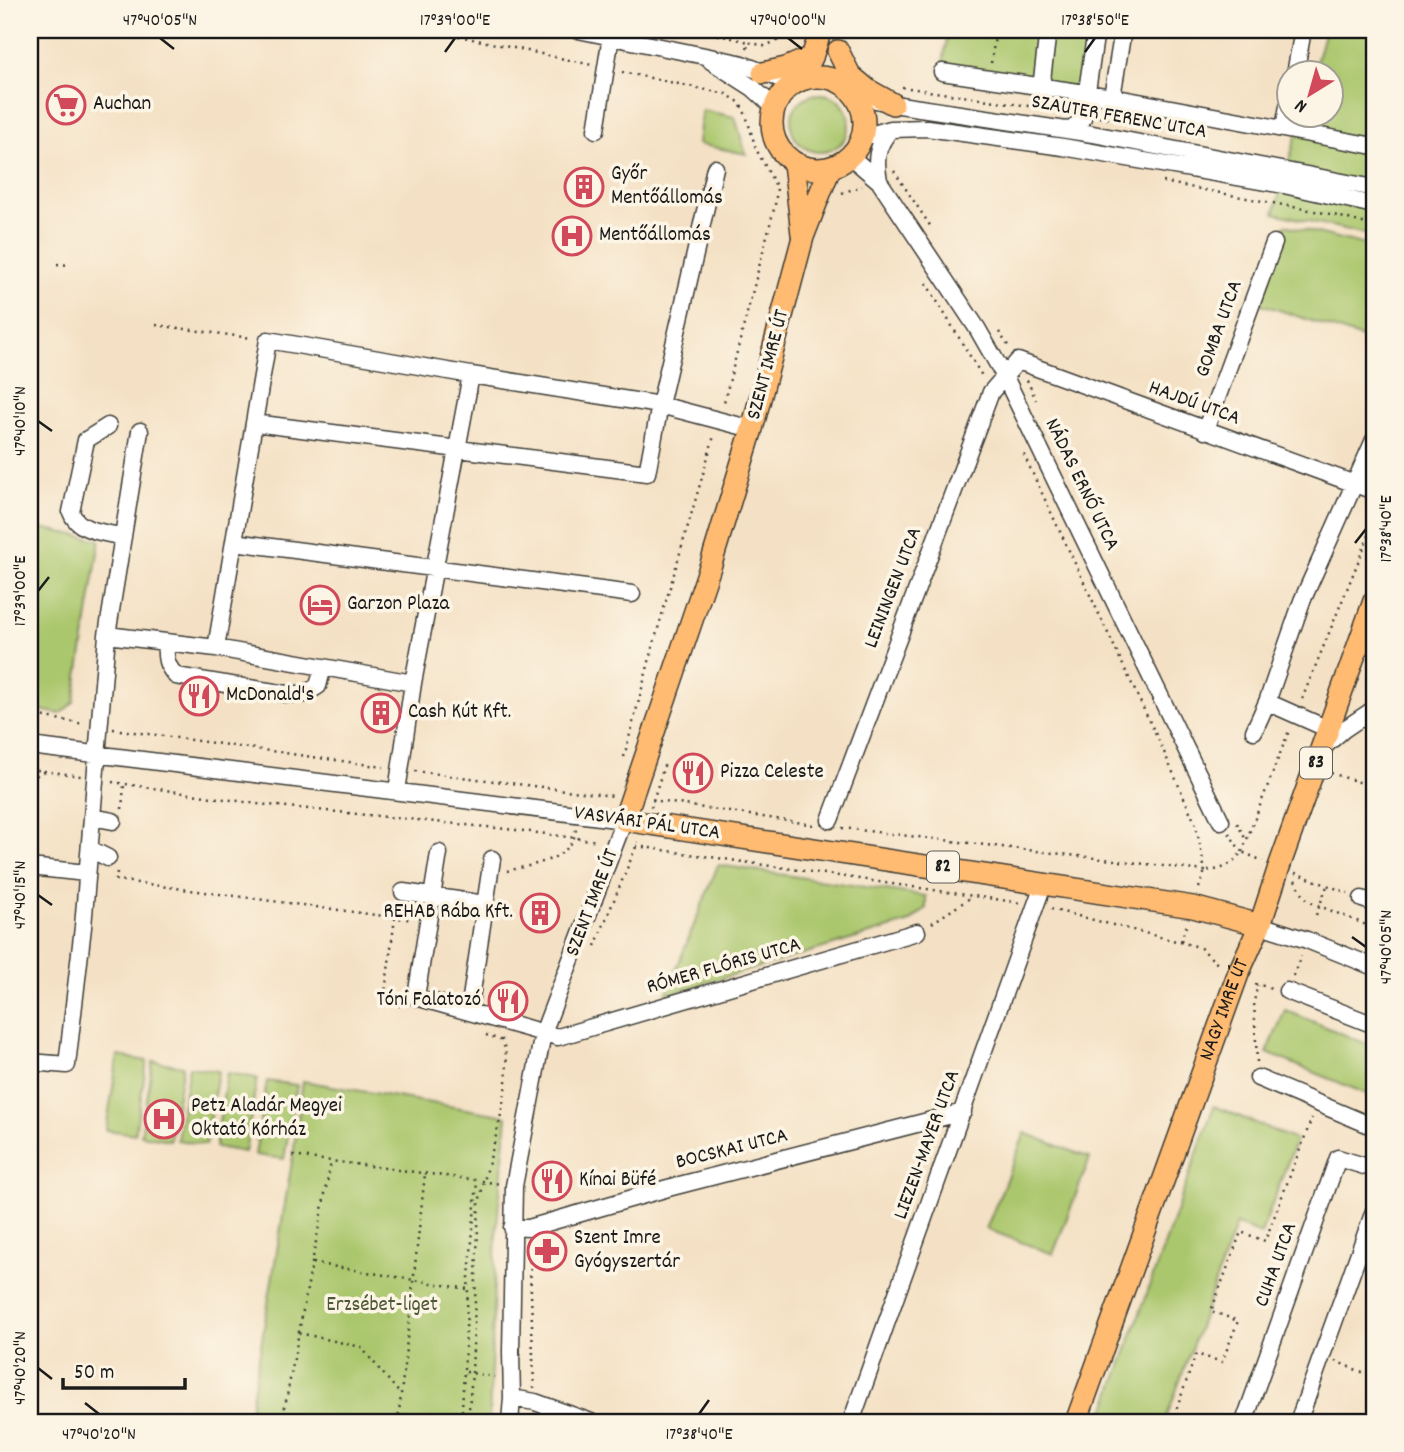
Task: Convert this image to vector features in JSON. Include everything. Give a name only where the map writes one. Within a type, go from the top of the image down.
[{"type":"main road","points":[[821,30],[812,57],[797,82],[783,93],[772,119],[778,146],[794,163],[816,170],[830,168],[851,157],[863,137],[865,122],[862,108],[851,91],[838,40]]},
{"type":"main road","points":[[838,40],[850,75],[893,104]]},
{"type":"main road","points":[[763,73],[786,68],[812,57]]},
{"type":"main road","points":[[797,82],[818,77],[828,78],[851,91]]},
{"type":"main road","name":"SZENT IMRE ÚT","points":[[794,163],[803,237]]},
{"type":"main road","name":"SZENT IMRE ÚT","points":[[624,820],[622,797],[711,564],[752,429],[803,237],[830,168]]},
{"type":"main road","name":"NAGY IMRE ÚT","points":[[1076,1422],[1238,974],[1260,925],[1374,601]]},
{"type":"main road","name":"VASVÁRI PÁL UTCA","points":[[624,820],[1044,882],[1193,907],[1260,925]]},
{"type":"street","points":[[578,30],[611,33],[706,58],[739,62],[763,73],[797,82]]},
{"type":"street","points":[[1041,88],[1048,30]]},
{"type":"street","points":[[1066,130],[1073,129],[1083,118],[1096,30]]},
{"type":"street","points":[[1112,97],[1123,30]]},
{"type":"street","points":[[1298,60],[1303,30]]},
{"type":"street","points":[[596,130],[611,33]]},
{"type":"street","points":[[706,58],[753,88],[775,107]]},
{"type":"street","points":[[942,72],[1112,97],[1274,126]]},
{"type":"street","name":"SZAUTER FERENC UTCA","points":[[851,91],[893,104],[1093,134],[1374,188]]},
{"type":"street","points":[[1083,118],[1088,130],[1093,134]]},
{"type":"street","name":"SZAUTER FERENC UTCA","points":[[863,137],[891,129],[927,128],[1063,147],[1284,185],[1374,205]]},
{"type":"street","points":[[879,181],[876,163],[878,146],[891,129]]},
{"type":"street","points":[[1294,130],[1374,146]]},
{"type":"street","name":"NÁDAS ERNŐ UTCA","points":[[851,157],[879,181],[977,328],[1005,377],[1221,821]]},
{"type":"street","points":[[254,424],[647,473],[660,405],[715,168]]},
{"type":"street","name":"GOMBA UTCA","points":[[1205,431],[1275,243]]},
{"type":"street","points":[[216,648],[268,340],[660,405],[752,429]]},
{"type":"street","name":"HAJDÚ UTCA","points":[[1005,377],[1018,361],[1374,491]]},
{"type":"street","points":[[397,790],[413,683],[471,375]]},
{"type":"street","name":"LEININGEN UTCA","points":[[828,824],[990,392],[1005,377]]},
{"type":"street","points":[[108,426],[86,440],[71,512],[74,520],[82,527],[123,537]]},
{"type":"street","points":[[30,1062],[67,1065],[83,928],[107,635],[139,431]]},
{"type":"street","points":[[1254,732],[1302,601],[1374,440]]},
{"type":"street","points":[[234,542],[632,594]]},
{"type":"street","points":[[107,635],[216,648],[413,683]]},
{"type":"street","points":[[166,643],[167,667],[176,676],[287,694],[306,694],[318,686],[323,667]]},
{"type":"street","points":[[1267,702],[1295,715],[1325,739],[1374,709]]},
{"type":"street","name":"VASVÁRI PÁL UTCA","points":[[30,746],[624,820]]},
{"type":"street","points":[[92,817],[117,816]]},
{"type":"street","name":"SZENT IMRE ÚT","points":[[510,1422],[514,1186],[543,1032],[624,820]]},
{"type":"street","points":[[90,849],[113,862]]},
{"type":"street","points":[[427,922],[439,853]]},
{"type":"street","points":[[30,867],[86,873]]},
{"type":"street","points":[[469,1011],[492,867]]},
{"type":"street","name":"LIEZEN-MAYER UTCA","points":[[851,1422],[1044,882]]},
{"type":"street","points":[[403,892],[485,905]]},
{"type":"street","name":"RÓMER FLÓRIS UTCA","points":[[427,922],[416,996],[558,1037],[917,932]]},
{"type":"street","points":[[1260,925],[1307,940],[1374,967]]},
{"type":"street","points":[[1287,991],[1374,1025]]},
{"type":"street","points":[[1258,1078],[1374,1127]]},
{"type":"street","name":"BOCSKAI UTCA","points":[[512,1227],[529,1228],[668,1188],[963,1112]]},
{"type":"street","name":"CUHA UTCA","points":[[1244,1422],[1338,1158],[1374,1169]]},
{"type":"street","points":[[1298,1422],[1374,1211]]},
{"type":"street","points":[[512,1398],[535,1402],[591,1422]]},
{"type":"path","points":[[431,30],[726,94],[739,103],[746,115],[755,149],[778,188],[719,420],[655,639],[624,757]]},
{"type":"path","points":[[697,30],[749,42]]},
{"type":"path","points":[[989,80],[996,30]]},
{"type":"path","points":[[57,264],[71,265]]},
{"type":"path","points":[[923,279],[990,392]]},
{"type":"path","points":[[156,325],[268,340]]},
{"type":"path","points":[[1019,446],[1170,764],[1196,825],[1205,872],[1201,883]]},
{"type":"path","points":[[30,714],[98,727],[400,770],[1205,872],[1230,866],[1242,852],[1374,523]]},
{"type":"path","points":[[30,769],[258,804],[575,837],[1035,905],[1181,941],[1199,947],[1213,961]]},
{"type":"path","points":[[30,779],[45,771]]},
{"type":"path","points":[[1328,772],[1374,787]]},
{"type":"path","points":[[117,816],[124,785]]},
{"type":"path","points":[[1221,821],[1242,852],[1248,855]]},
{"type":"path","points":[[492,867],[549,860],[570,846],[575,837]]},
{"type":"path","points":[[594,948],[636,846]]},
{"type":"path","points":[[113,862],[116,880],[427,922]]},
{"type":"path","points":[[1292,872],[1368,901]]},
{"type":"path","points":[[1316,915],[1327,886]]},
{"type":"path","points":[[917,932],[974,896]]},
{"type":"path","points":[[1328,910],[1374,928]]},
{"type":"path","points":[[1181,941],[1185,930]]},
{"type":"path","points":[[1287,991],[1301,956]]},
{"type":"path","points":[[1258,985],[1254,1001],[1258,1078]]},
{"type":"path","points":[[467,1422],[472,1373],[479,1204],[501,1120],[507,1054],[503,1041],[488,1017]]},
{"type":"path","points":[[1172,1422],[1196,1354],[1222,1362],[1238,1321],[1211,1311],[1241,1232],[1265,1241],[1318,1103]]},
{"type":"path","points":[[293,1156],[514,1186]]},
{"type":"path","points":[[282,1422],[331,1162]]},
{"type":"path","points":[[398,1422],[425,1174]]},
{"type":"path","points":[[459,1422],[465,1371],[468,1289],[477,1181]]},
{"type":"path","points":[[529,1228],[535,1402]]},
{"type":"path","points":[[312,1263],[468,1289]]},
{"type":"path","points":[[298,1333],[361,1347],[401,1395]]},
{"type":"path","points":[[1322,1356],[1374,1377]]},
{"type":"path","points":[[465,1371],[511,1380]]},
{"type":"path","points":[[428,1422],[462,1410]]},
{"type":"green space","points":[[948,30],[1096,30],[1087,95],[942,72]]},
{"type":"green space","points":[[1325,30],[1374,30],[1374,236],[1274,213],[1298,130],[1344,130],[1344,60],[1317,60]]},
{"type":"green space","points":[[814,94],[826,94],[841,102],[849,117],[849,129],[841,144],[826,152],[814,152],[799,144],[791,129],[791,117],[799,102]]},
{"type":"green space","points":[[702,110],[735,117],[746,154],[698,144]]},
{"type":"green space","points":[[1285,225],[1374,247],[1374,342],[1255,302]]},
{"type":"green space","points":[[30,526],[100,540],[74,702],[60,714],[30,708]]},
{"type":"green space","points":[[718,865],[926,896],[926,908],[910,922],[666,995]]},
{"type":"green space","points":[[1285,1010],[1374,1047],[1374,1097],[1267,1053]]},
{"type":"green space","points":[[118,1056],[147,1061],[135,1134],[106,1130]]},
{"type":"green space","points":[[153,1061],[183,1066],[170,1140],[141,1135]]},
{"type":"green space","points":[[189,1067],[218,1071],[206,1145],[177,1140]]},
{"type":"green space","points":[[227,1073],[257,1078],[245,1152],[215,1147]]},
{"type":"green space","points":[[267,1081],[297,1085],[284,1159],[255,1155]]},
{"type":"green space","name":"Erzsébet-liget","points":[[303,1081],[507,1116],[496,1237],[489,1422],[248,1422]]},
{"type":"green space","points":[[1214,1106],[1296,1140],[1261,1234],[1236,1224],[1165,1422],[1101,1422]]},
{"type":"green space","points":[[1025,1133],[1090,1158],[1053,1254],[986,1229]]},
{"type":"place","name":"Auchan","points":[[66,105]]},
{"type":"place","name":"Győr Mentőállomás","points":[[584,187]]},
{"type":"place","name":"Mentőállomás","points":[[572,236]]},
{"type":"place","name":"Garzon Plaza","points":[[320,605]]},
{"type":"place","name":"McDonald's","points":[[199,696]]},
{"type":"place","name":"Cash Kút Kft.","points":[[381,713]]},
{"type":"place","name":"Pizza Celeste","points":[[693,773]]},
{"type":"place","name":"REHAB Rába Kft.","points":[[540,913]]},
{"type":"place","name":"Tóni Falatozó","points":[[508,1001]]},
{"type":"place","name":"Petz Aladár Megyei Oktató Kórház","points":[[164,1119]]},
{"type":"place","name":"Kínai Büfé","points":[[552,1181]]},
{"type":"place","name":"Szent Imre Gyógyszertár","points":[[547,1251]]}]
